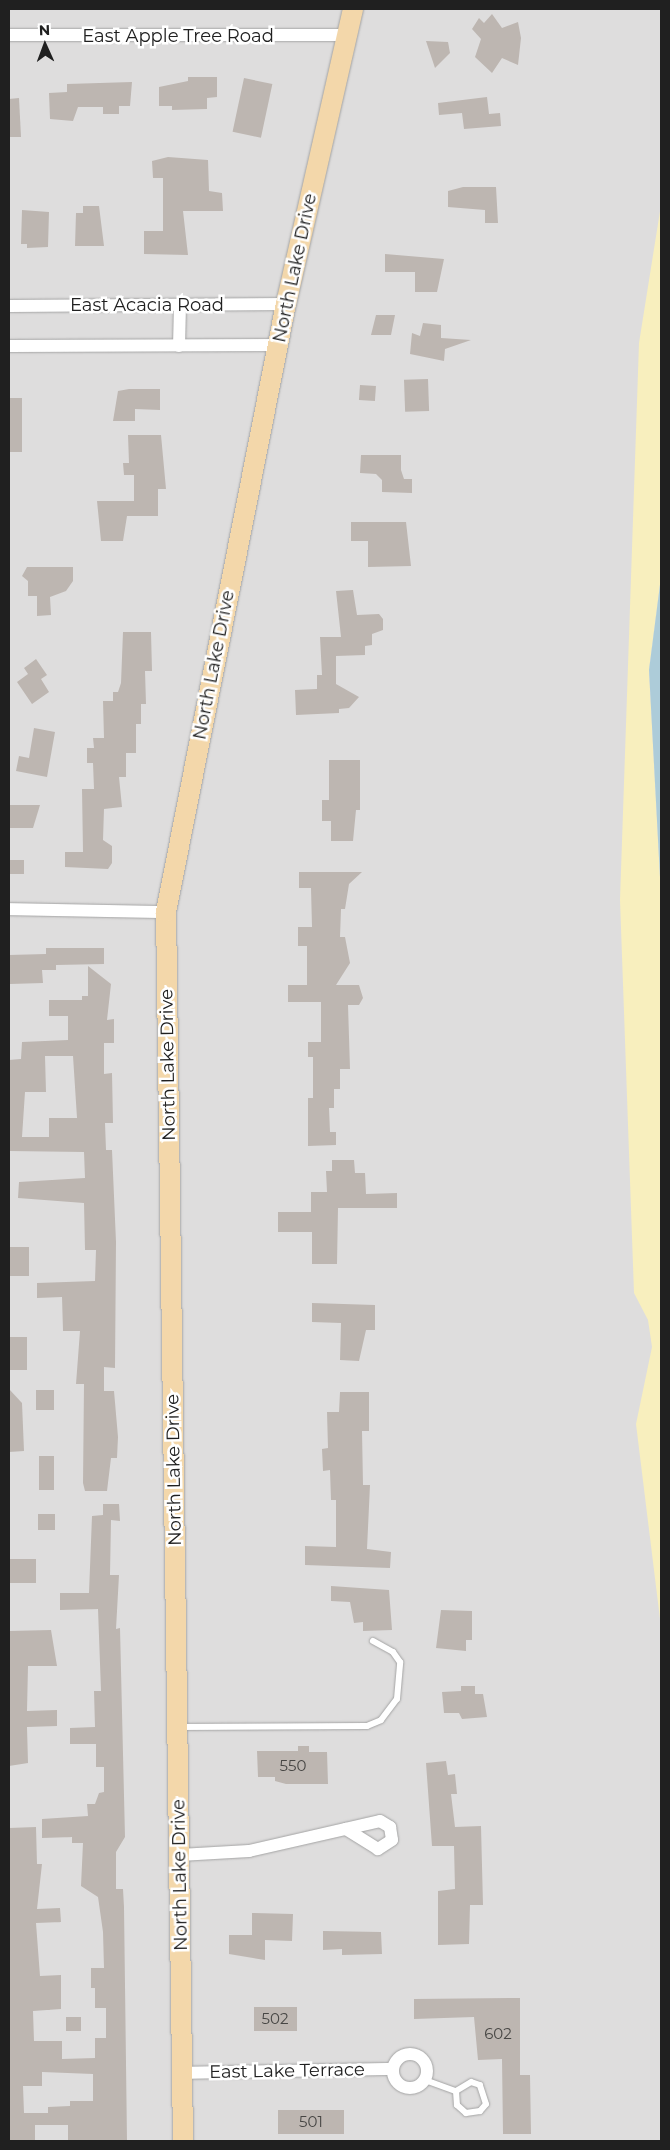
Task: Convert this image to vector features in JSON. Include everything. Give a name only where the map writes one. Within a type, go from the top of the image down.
[{"type":"main road","name":"North Lake Drive","points":[[183,2141],[166,912],[286,304],[353,9]]},
{"type":"street","name":"East Apple Tree Road","points":[[9,34],[348,35]]},
{"type":"street","name":"East Acacia Road","points":[[9,306],[286,304]]},
{"type":"street","points":[[179,346],[180,305]]},
{"type":"street","points":[[9,346],[278,345]]},
{"type":"street","points":[[9,909],[166,912]]},
{"type":"street","points":[[180,1855],[249,1851],[346,1829]]},
{"type":"street","points":[[414,2054],[427,2066],[425,2080],[414,2088],[403,2087],[395,2080],[393,2069],[398,2059],[414,2054]]},
{"type":"street","name":"East Lake Terrace","points":[[182,2073],[393,2069]]},
{"type":"lane","points":[[178,1727],[366,1726],[381,1720],[397,1699],[400,1662],[393,1652],[373,1641]]},
{"type":"lane","points":[[425,2080],[456,2091]]},
{"type":"lane","points":[[471,2082],[480,2085],[486,2104],[480,2111],[466,2113],[457,2104],[456,2091],[471,2082]]},
{"type":"shaded area","points":[[9,9],[661,9],[661,577],[649,670],[661,896],[661,2141],[9,2141]]},
{"type":"sand","points":[[661,205],[661,577],[649,670],[661,896],[661,1627],[636,1424],[652,1347],[648,1320],[634,1293],[620,900],[639,343]]},
{"type":"water","points":[[661,577],[661,896],[649,670]]},
{"type":"building","points":[[492,14],[502,28],[518,22],[521,38],[518,65],[502,58],[492,73],[475,57],[481,39],[472,29],[479,18],[484,23]]},
{"type":"building","points":[[426,41],[448,42],[450,53],[435,68]]},
{"type":"building","points":[[188,77],[217,77],[217,97],[207,98],[207,109],[172,110],[172,106],[159,106],[159,87],[188,81]]},
{"type":"building","points":[[244,78],[272,84],[261,138],[233,132]]},
{"type":"building","points":[[132,82],[130,106],[119,106],[119,114],[103,114],[103,107],[78,107],[73,121],[50,119],[49,93],[67,92],[67,84]]},
{"type":"building","points":[[487,97],[489,114],[500,113],[501,126],[464,129],[462,113],[439,115],[438,103]]},
{"type":"building","points":[[19,98],[21,137],[9,137],[9,99]]},
{"type":"building","points":[[168,157],[208,160],[209,191],[222,193],[223,211],[183,211],[188,255],[144,254],[144,231],[163,231],[163,178],[153,178],[152,161]]},
{"type":"building","points":[[463,187],[496,187],[498,223],[485,223],[485,210],[448,207],[448,191]]},
{"type":"building","points":[[83,206],[99,206],[104,246],[75,246],[76,213],[83,213]]},
{"type":"building","points":[[22,210],[49,212],[48,247],[27,248],[27,244],[21,244]]},
{"type":"building","points":[[385,254],[444,259],[437,292],[415,292],[415,272],[385,272]]},
{"type":"building","points":[[376,315],[395,315],[391,335],[371,335]]},
{"type":"building","points":[[423,323],[441,325],[441,338],[471,340],[445,349],[444,361],[410,354],[412,333],[420,336]]},
{"type":"building","points":[[428,379],[429,411],[405,412],[404,380]]},
{"type":"building","points":[[360,385],[376,386],[375,401],[359,400]]},
{"type":"building","points":[[160,389],[160,410],[135,409],[135,421],[113,421],[118,391]]},
{"type":"building","points":[[9,398],[22,398],[22,452],[9,452]]},
{"type":"building","points":[[128,435],[161,435],[166,489],[158,489],[158,516],[127,516],[123,541],[101,541],[97,501],[134,501],[134,475],[124,475],[123,463],[129,463]]},
{"type":"building","points":[[361,455],[401,455],[401,470],[404,479],[412,479],[412,493],[382,492],[382,480],[376,474],[360,473]]},
{"type":"building","points":[[351,522],[406,522],[411,566],[368,567],[368,541],[351,541]]},
{"type":"building","points":[[27,567],[73,567],[73,581],[66,591],[50,597],[51,615],[37,616],[37,596],[28,596],[28,581],[22,576]]},
{"type":"building","points":[[353,590],[357,615],[379,614],[383,619],[383,630],[372,634],[372,645],[365,646],[365,655],[336,656],[336,684],[359,697],[349,708],[339,709],[339,713],[296,715],[295,690],[317,689],[317,675],[322,675],[320,637],[341,637],[336,591]]},
{"type":"building","points":[[123,632],[151,632],[152,671],[145,671],[146,704],[141,704],[141,724],[136,724],[136,753],[126,753],[126,777],[119,777],[122,807],[104,809],[103,840],[112,846],[112,863],[108,869],[65,867],[65,852],[83,852],[82,789],[94,789],[93,763],[87,763],[87,748],[94,748],[93,738],[104,738],[103,701],[113,701],[113,692],[118,692],[121,683]]},
{"type":"building","points":[[36,659],[47,675],[41,679],[49,692],[32,704],[17,682],[28,674],[24,668]]},
{"type":"building","points":[[34,728],[55,732],[47,777],[16,771],[19,756],[29,758]]},
{"type":"building","points":[[329,760],[360,760],[360,810],[356,810],[353,841],[331,841],[331,821],[322,821],[322,800],[329,800]]},
{"type":"building","points":[[9,805],[40,805],[33,828],[9,828]]},
{"type":"building","points":[[9,860],[24,860],[24,874],[9,874]]},
{"type":"building","points":[[299,872],[362,872],[349,884],[345,909],[341,909],[340,937],[345,937],[350,963],[336,985],[359,985],[363,998],[359,1005],[348,1005],[350,1069],[340,1069],[340,1089],[334,1089],[334,1108],[329,1108],[330,1132],[336,1132],[336,1145],[308,1146],[308,1098],[313,1098],[313,1057],[308,1057],[308,1042],[321,1042],[321,1002],[288,1002],[288,985],[307,985],[307,946],[298,946],[298,927],[312,927],[311,888],[299,888]]},
{"type":"building","points":[[46,948],[104,948],[104,964],[56,965],[56,970],[42,970],[43,983],[10,984],[9,955],[46,954]]},
{"type":"building","points":[[88,966],[111,984],[107,1020],[114,1019],[114,1043],[104,1043],[104,1074],[112,1073],[113,1123],[105,1123],[106,1150],[112,1150],[116,1242],[115,1368],[104,1367],[104,1391],[114,1391],[118,1437],[117,1458],[111,1458],[107,1491],[85,1491],[83,1483],[84,1384],[76,1384],[80,1331],[63,1331],[62,1297],[37,1298],[37,1283],[95,1281],[96,1250],[85,1250],[84,1203],[18,1198],[19,1182],[85,1178],[84,1152],[9,1151],[9,1060],[21,1059],[22,1042],[68,1040],[68,1016],[49,1016],[49,1000],[82,1000],[82,996],[88,996]],"holes":[[[45,1056],[73,1056],[77,1118],[49,1118],[49,1137],[22,1137],[25,1092],[46,1092]]]},
{"type":"building","points":[[332,1160],[354,1160],[355,1173],[365,1173],[366,1194],[397,1193],[397,1208],[338,1208],[337,1264],[312,1264],[312,1232],[278,1232],[278,1212],[311,1212],[311,1192],[327,1192],[326,1171],[332,1171]]},
{"type":"building","points":[[9,1247],[29,1247],[29,1276],[9,1276]]},
{"type":"building","points":[[312,1303],[375,1305],[375,1330],[366,1330],[359,1361],[340,1360],[341,1323],[312,1322]]},
{"type":"building","points":[[9,1337],[27,1337],[27,1370],[9,1370]]},
{"type":"building","points":[[9,1389],[22,1403],[24,1451],[9,1452]]},
{"type":"building","points":[[36,1390],[54,1390],[54,1410],[36,1410]]},
{"type":"building","points":[[340,1392],[369,1392],[369,1431],[362,1431],[363,1485],[370,1485],[367,1549],[391,1552],[390,1568],[305,1565],[305,1546],[336,1547],[336,1500],[331,1500],[330,1470],[323,1471],[322,1449],[328,1448],[327,1412],[339,1412]]},
{"type":"building","points":[[39,1456],[54,1456],[54,1490],[39,1490]]},
{"type":"building","points":[[103,1504],[119,1504],[120,1521],[111,1520],[110,1575],[119,1575],[116,1629],[120,1628],[125,1837],[116,1852],[116,1889],[123,1889],[124,1907],[127,2141],[68,2141],[68,2125],[35,2125],[35,2141],[9,2141],[9,1828],[36,1827],[37,1864],[42,1864],[37,1909],[60,1908],[61,1922],[36,1923],[40,1976],[61,1975],[61,2009],[33,2011],[34,2041],[62,2041],[62,2059],[95,2058],[95,2038],[106,2038],[106,2008],[95,2008],[95,1988],[91,1988],[91,1968],[104,1968],[103,1932],[98,1897],[81,1886],[83,1843],[72,1843],[72,1837],[42,1838],[42,1819],[88,1816],[87,1804],[95,1804],[99,1793],[104,1792],[104,1767],[96,1767],[96,1744],[70,1744],[70,1728],[95,1727],[94,1691],[101,1691],[98,1609],[60,1610],[60,1593],[89,1593],[92,1516],[103,1515]],"holes":[[[42,2072],[93,2074],[93,2101],[70,2101],[70,2106],[48,2107],[48,2113],[24,2113],[23,2086],[42,2086]]]},
{"type":"building","points":[[38,1514],[55,1514],[55,1530],[38,1530]]},
{"type":"building","points":[[9,1559],[36,1559],[36,1583],[9,1583]]},
{"type":"building","points":[[331,1586],[389,1590],[392,1630],[363,1631],[363,1622],[354,1623],[350,1602],[331,1601]]},
{"type":"building","points":[[441,1610],[472,1611],[472,1640],[466,1640],[466,1651],[436,1648]]},
{"type":"building","points":[[51,1630],[57,1666],[28,1666],[27,1711],[57,1710],[57,1726],[27,1727],[28,1763],[9,1766],[9,1631]]},
{"type":"building","points":[[461,1686],[475,1686],[475,1694],[483,1694],[487,1717],[462,1719],[459,1713],[444,1713],[442,1692],[461,1691]]},
{"type":"building","points":[[298,1746],[309,1746],[309,1752],[327,1752],[328,1784],[286,1784],[275,1781],[275,1777],[258,1777],[257,1751],[298,1751]]},
{"type":"building","points":[[446,1761],[448,1775],[455,1774],[457,1794],[451,1794],[455,1827],[481,1826],[483,1905],[470,1905],[469,1944],[438,1945],[438,1891],[455,1889],[454,1846],[432,1846],[426,1763]]},
{"type":"building","points":[[252,1913],[293,1914],[292,1941],[265,1940],[265,1960],[229,1954],[229,1935],[252,1935]]},
{"type":"building","points":[[323,1931],[381,1932],[382,1954],[342,1955],[342,1949],[323,1950]]},
{"type":"building","points":[[520,1998],[520,2075],[530,2075],[531,2134],[503,2134],[502,2059],[478,2060],[474,2017],[414,2019],[414,1999]]},
{"type":"building","points":[[254,2007],[297,2007],[297,2031],[254,2031]]},
{"type":"building","points":[[66,2017],[81,2017],[81,2031],[66,2031]]},
{"type":"building","points":[[278,2110],[344,2110],[344,2134],[278,2134]]}]
